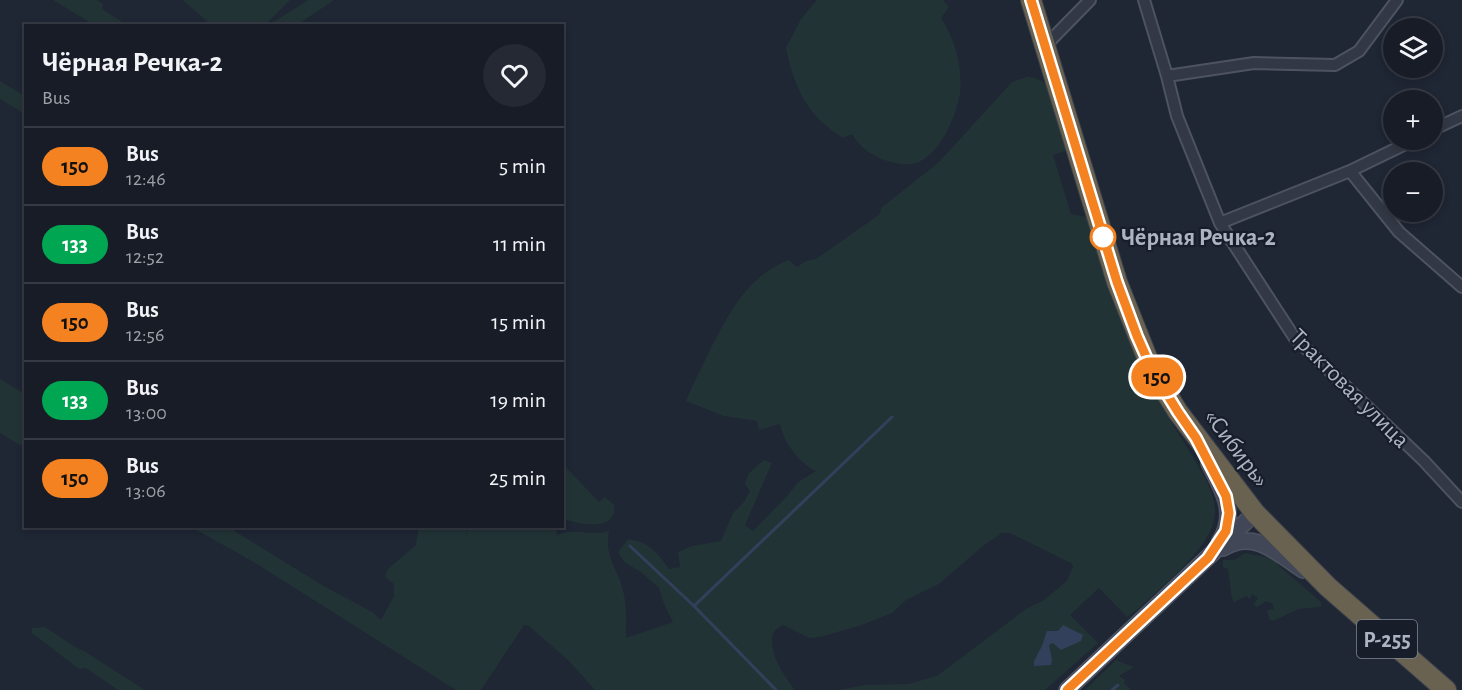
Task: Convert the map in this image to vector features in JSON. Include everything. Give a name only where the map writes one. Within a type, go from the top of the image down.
[{"type":"highway","name":"«Сибирь»","points":[[1031,0],[1117,282],[1152,370],[1196,438],[1255,513],[1328,587],[1446,690]]},
{"type":"street","points":[[1046,46],[1090,0]]},
{"type":"street","name":"Трактовая улица","points":[[1144,0],[1177,116],[1220,223],[1294,338],[1424,461],[1462,502]]},
{"type":"street","points":[[1167,76],[1254,63],[1335,65],[1359,51],[1397,0]]},
{"type":"street","points":[[1443,125],[1462,116]]},
{"type":"street","points":[[1220,223],[1350,171],[1393,150]]},
{"type":"street","points":[[1350,171],[1399,232],[1462,287]]},
{"type":"street","points":[[1196,438],[1229,505],[1229,521],[1226,531],[1208,558]]},
{"type":"street","points":[[1067,690],[1255,513]]},
{"type":"street","points":[[1208,558],[1231,544],[1240,541],[1255,541],[1274,550],[1328,587]]},
{"type":"shaded area","points":[[53,0],[97,0],[103,4],[102,9],[125,24],[92,24]]},
{"type":"shaded area","points":[[183,0],[290,0],[267,23],[210,24]]},
{"type":"shaded area","points":[[308,0],[334,0],[298,24],[271,24]]},
{"type":"shaded area","points":[[817,0],[943,0],[949,7],[941,18],[957,54],[960,93],[947,132],[927,157],[911,164],[884,160],[865,150],[852,134],[843,138],[811,110],[798,88],[786,48],[801,19]]},
{"type":"shaded area","points":[[1027,77],[1036,78],[1048,88],[1068,150],[1053,155],[1071,214],[1086,217],[1107,284],[1133,349],[1158,400],[1206,479],[1215,512],[1210,532],[1193,556],[1171,579],[1127,617],[1099,588],[1070,615],[1098,643],[1045,690],[839,690],[865,685],[908,684],[937,676],[1067,581],[1073,567],[1071,563],[1010,533],[1002,533],[984,545],[939,584],[906,600],[892,613],[862,625],[820,637],[809,638],[783,625],[775,630],[772,643],[775,658],[795,690],[595,690],[569,661],[529,626],[524,625],[481,690],[456,690],[252,561],[193,528],[230,528],[322,585],[372,612],[381,620],[394,596],[394,584],[385,577],[388,569],[416,545],[417,528],[463,528],[467,532],[469,528],[556,528],[557,535],[571,532],[602,533],[609,531],[610,557],[625,600],[626,638],[673,622],[659,588],[641,572],[624,562],[618,552],[628,539],[652,549],[669,569],[680,567],[678,552],[692,546],[721,541],[733,513],[744,502],[750,491],[745,484],[749,473],[764,460],[772,463],[745,525],[753,531],[798,482],[816,471],[803,463],[793,451],[780,424],[759,430],[757,421],[724,416],[686,401],[710,350],[733,309],[751,285],[762,275],[789,260],[797,267],[806,261],[816,259],[880,214],[881,208],[939,162],[1012,82]]},
{"type":"shaded area","points":[[0,81],[24,95],[24,113],[0,99]]},
{"type":"shaded area","points":[[0,379],[24,393],[24,447],[0,433]]},
{"type":"shaded area","points":[[564,465],[599,502],[605,497],[614,505],[610,520],[596,524],[564,519]]},
{"type":"shaded area","points":[[1245,553],[1276,559],[1278,565],[1321,602],[1321,607],[1298,609],[1273,621],[1269,619],[1267,610],[1274,609],[1272,603],[1266,601],[1257,607],[1253,605],[1258,598],[1252,594],[1250,599],[1246,596],[1234,602],[1228,569],[1223,567],[1223,560],[1234,560]]},
{"type":"shaded area","points":[[44,627],[145,690],[118,690],[86,668],[79,669],[32,633],[32,628]]},
{"type":"shaded area","points":[[1116,660],[1134,667],[1119,676],[1132,690],[1085,690]]},
{"type":"water","points":[[1063,625],[1083,635],[1081,641],[1061,650],[1053,643],[1049,645],[1051,665],[1034,666],[1047,631],[1058,631]]},
{"type":"waterway","points":[[694,606],[892,417]]},
{"type":"waterway","points":[[630,546],[694,606],[776,690]]},
{"type":"waterway","points":[[1112,690],[1118,685]]},
{"type":"bus line","name":"150","points":[[1031,0],[1117,282],[1137,336],[1152,370],[1196,438],[1229,505],[1229,521],[1226,531],[1208,558],[1067,690]]},
{"type":"place","name":"Чёрная Речка-2","points":[[1103,237]]}]
